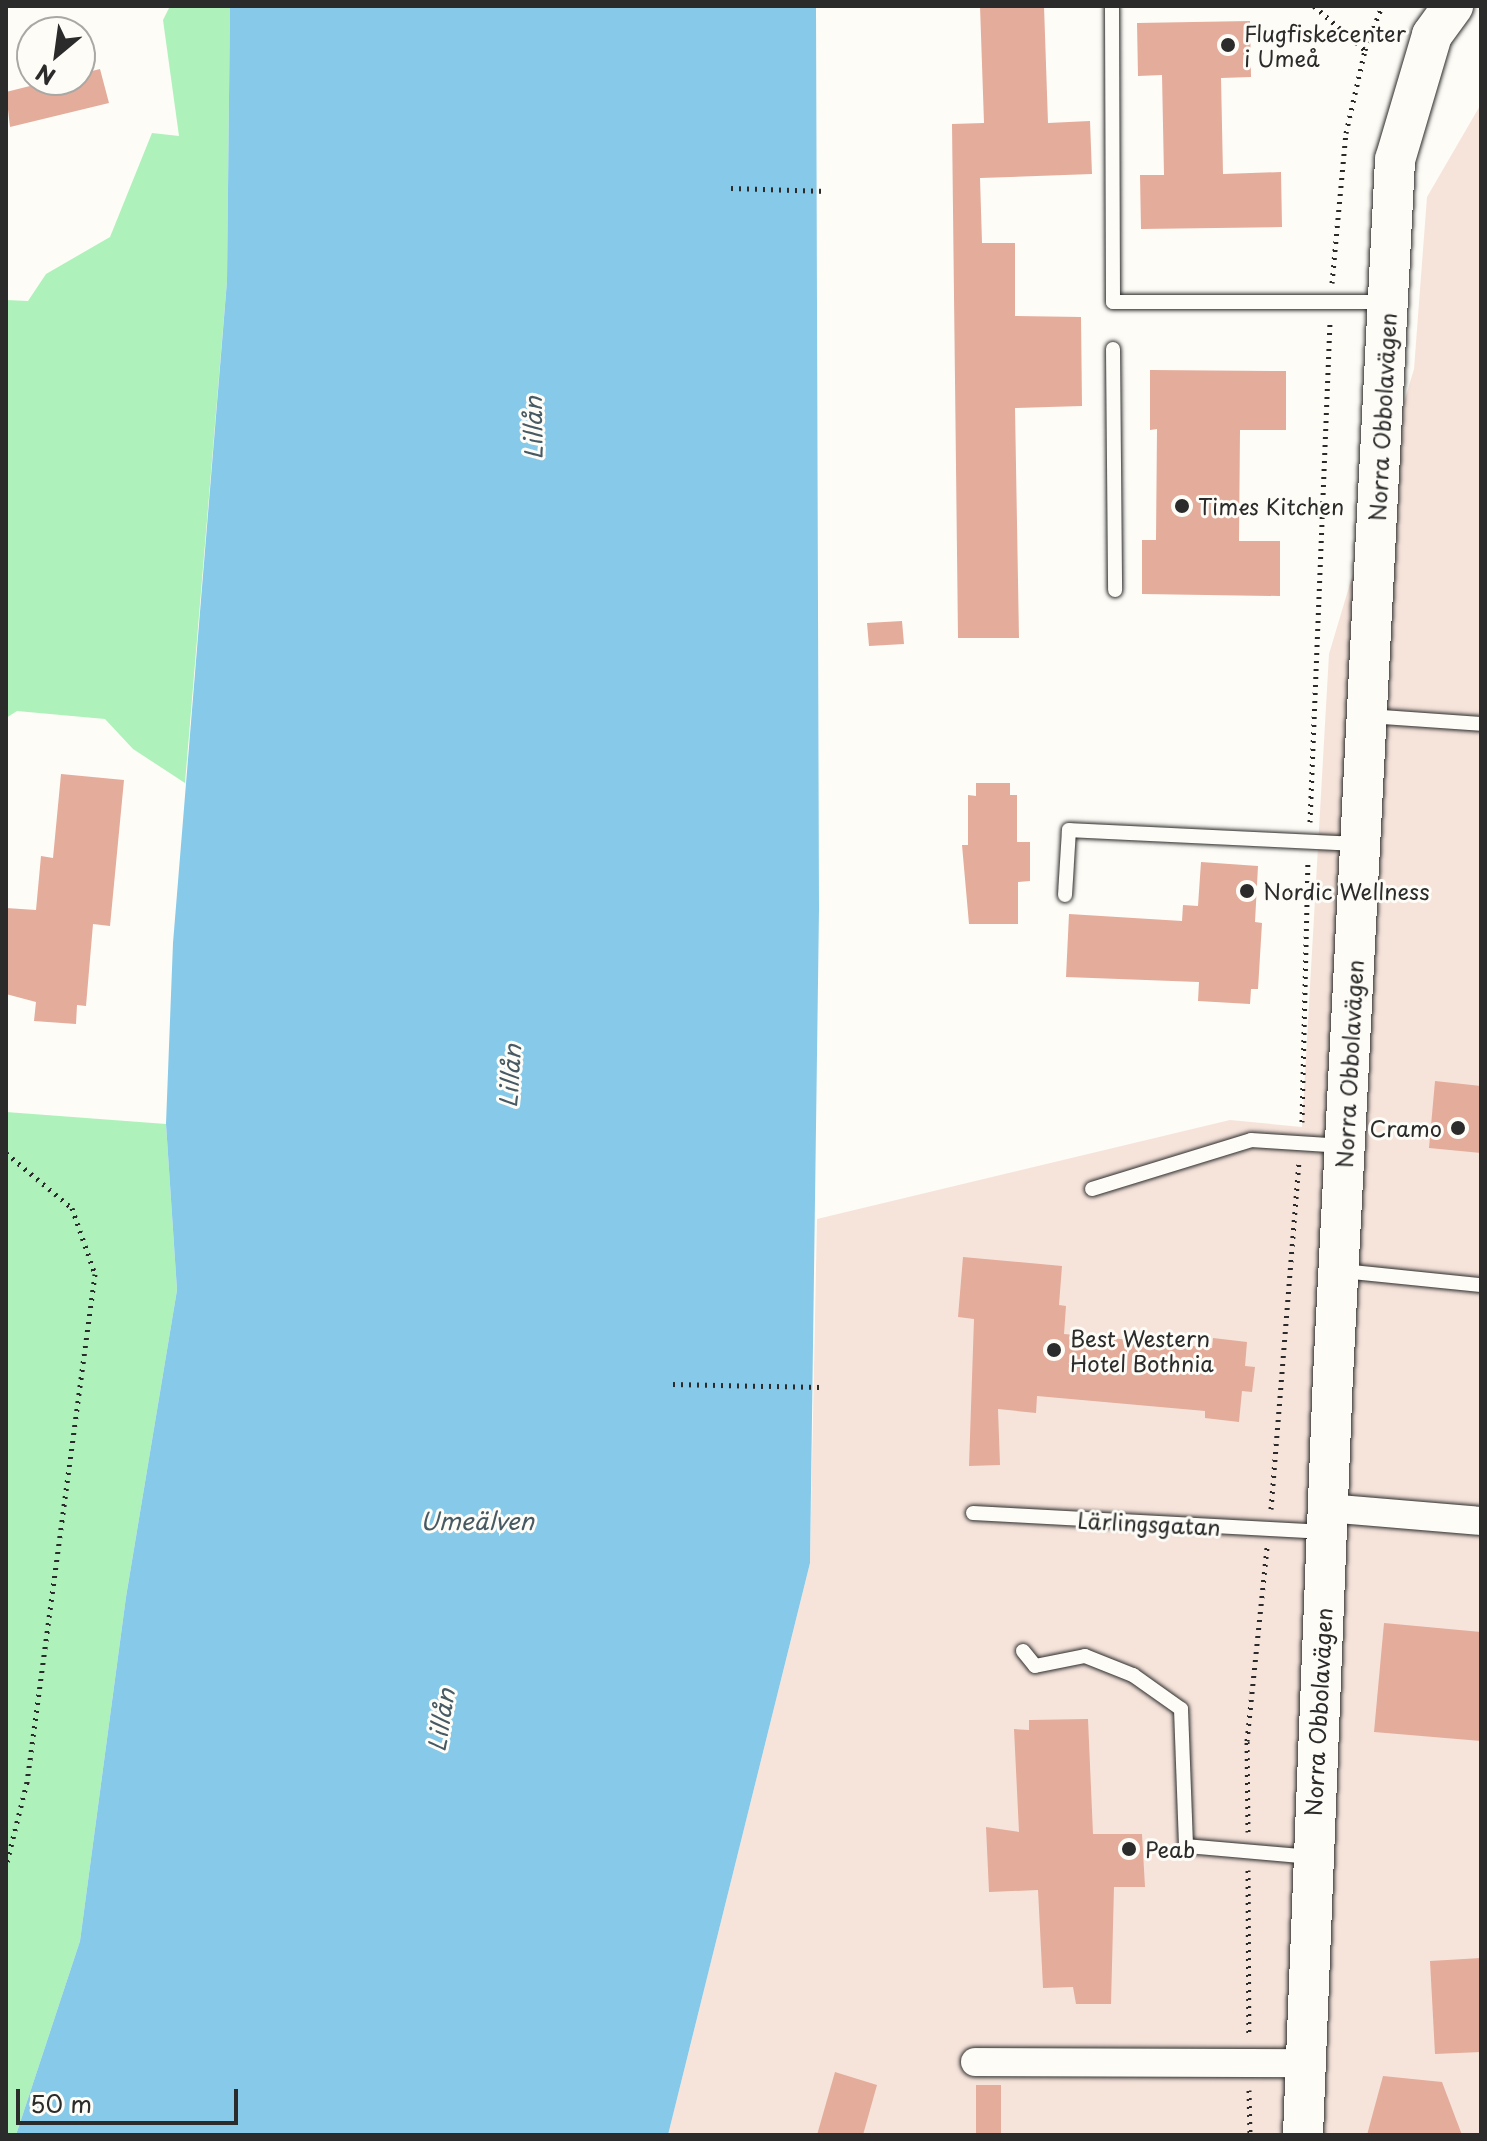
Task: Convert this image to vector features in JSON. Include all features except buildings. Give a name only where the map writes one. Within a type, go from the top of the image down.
[{"type":"street","name":"Norra Obbolavägen","points":[[1303,2135],[1326,1520],[1395,160],[1432,35],[1453,6]]},
{"type":"street","name":"Lärlingsgatan","points":[[1326,1520],[1481,1521]]},
{"type":"street","points":[[975,2062],[1304,2063]]},
{"type":"lane","points":[[1112,8],[1113,302],[1388,302]]},
{"type":"lane","points":[[1113,349],[1115,590]]},
{"type":"lane","points":[[1367,716],[1481,724]]},
{"type":"lane","points":[[1065,895],[1069,830],[1360,844]]},
{"type":"lane","points":[[1092,1189],[1251,1140],[1345,1146]]},
{"type":"lane","points":[[1338,1271],[1481,1285]]},
{"type":"lane","name":"Lärlingsgatan","points":[[973,1513],[1269,1530],[1326,1520]]},
{"type":"lane","points":[[1023,1651],[1035,1666],[1085,1656],[1133,1675],[1181,1709],[1186,1846],[1312,1857]]},
{"type":"path","points":[[1314,6],[1365,50]]},
{"type":"path","points":[[1309,830],[1331,301],[1346,133],[1365,50],[1382,6]]},
{"type":"path","points":[[731,188],[827,191]]},
{"type":"path","points":[[1301,1131],[1309,846]]},
{"type":"path","points":[[1248,1849],[1247,1741],[1269,1530],[1300,1147]]},
{"type":"path","points":[[6,1153],[72,1208],[95,1274],[27,1782],[6,1866]]},
{"type":"path","points":[[673,1384],[820,1387]]},
{"type":"path","points":[[1248,1864],[1250,2135]]},
{"type":"shaded area","points":[[1481,104],[1481,2135],[668,2135],[810,1563],[817,1219],[1230,1120],[1302,1127],[1329,654],[1414,369],[1427,197]]},
{"type":"green space","points":[[170,6],[230,6],[227,281],[185,783],[133,749],[105,719],[17,711],[6,718],[6,300],[28,301],[46,274],[110,237],[152,133],[179,136],[163,20]]},
{"type":"green space","points":[[6,1112],[166,1124],[177,1290],[126,1597],[80,1941],[16,2135],[6,2135]]},
{"type":"water","name":"Umeälven","points":[[230,6],[816,6],[819,909],[810,1563],[668,2135],[16,2135],[80,1941],[126,1597],[177,1290],[166,1124],[173,943],[227,281]]},
{"type":"place","name":"Flugfiskecenter i Umeå","points":[[1228,45]]},
{"type":"place","name":"Times Kitchen","points":[[1182,506]]},
{"type":"place","name":"Nordic Wellness","points":[[1247,891]]},
{"type":"place","name":"Cramo","points":[[1458,1128]]},
{"type":"place","name":"Best Western Hotel Bothnia","points":[[1054,1350]]},
{"type":"place","name":"Peab","points":[[1129,1849]]},
{"type":"water label","name":"Lillån","points":[[533,428]]},
{"type":"water label","name":"Lillån","points":[[510,1076]]},
{"type":"water label","name":"Lillån","points":[[441,1720]]}]
